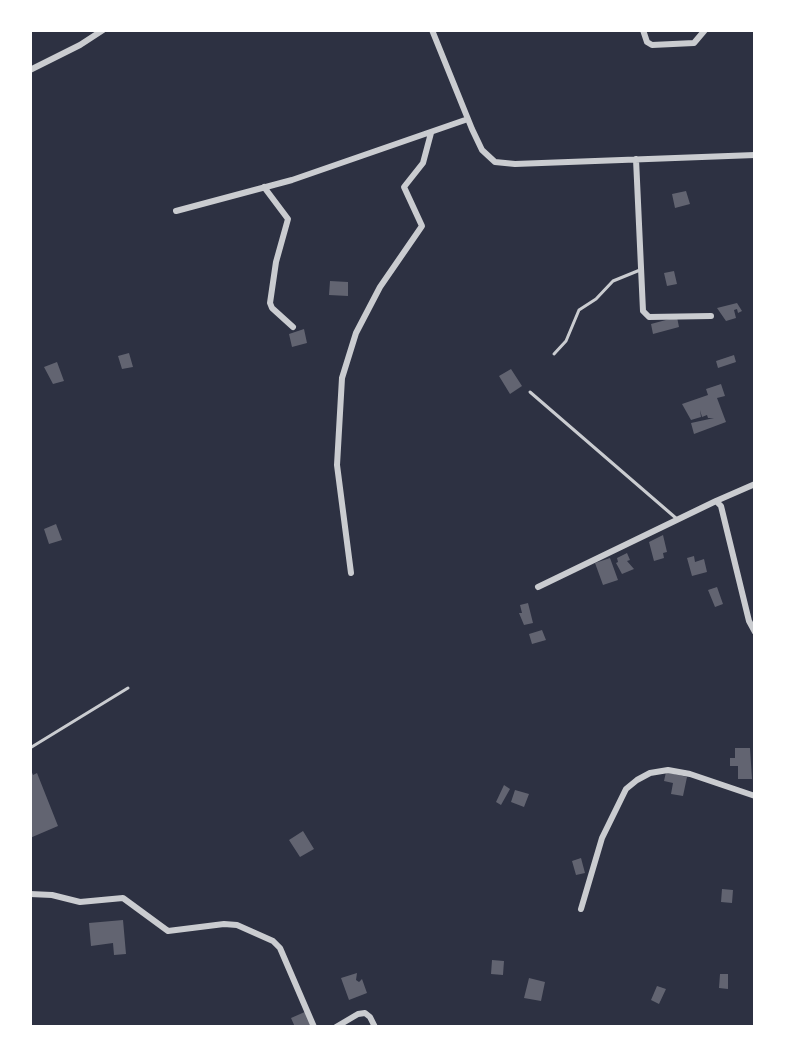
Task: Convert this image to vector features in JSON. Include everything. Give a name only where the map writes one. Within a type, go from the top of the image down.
[{"type":"street","points":[[30,68],[80,45],[103,30]]},
{"type":"street","points":[[432,30],[482,150],[495,162],[515,164],[755,155]]},
{"type":"street","points":[[643,30],[647,42],[652,45],[694,43],[705,30]]},
{"type":"street","points":[[176,211],[345,163],[468,120]]},
{"type":"street","points":[[351,573],[337,465],[342,378],[356,333],[380,287],[422,226],[421,219],[404,187],[423,163],[431,133]]},
{"type":"street","points":[[636,159],[645,316],[711,316]]},
{"type":"street","points":[[264,187],[288,219],[277,254],[270,303],[272,309],[293,327]]},
{"type":"street","points":[[538,587],[677,519],[755,484]]},
{"type":"street","points":[[716,501],[721,506],[749,621],[755,632]]},
{"type":"street","points":[[580,909],[602,838],[626,789],[637,780],[650,773],[668,770],[690,774],[755,796]]},
{"type":"street","points":[[30,894],[52,895],[80,902],[123,898],[168,931],[224,924],[237,925],[273,941],[280,948],[314,1027]]},
{"type":"street","points":[[336,1027],[358,1014],[365,1014],[370,1017],[375,1027]]},
{"type":"lane","points":[[554,354],[566,341],[579,310],[596,299],[613,281],[641,269]]},
{"type":"lane","points":[[530,392],[677,519]]},
{"type":"lane","points":[[30,748],[128,688]]},
{"type":"building","points":[[686,191],[690,204],[675,208],[672,194]]},
{"type":"building","points":[[674,271],[677,284],[667,286],[664,273]]},
{"type":"building","points":[[330,281],[348,282],[348,296],[329,295]]},
{"type":"building","points":[[737,303],[742,311],[738,313],[737,309],[734,310],[736,318],[726,321],[717,308]]},
{"type":"building","points":[[677,317],[679,327],[653,334],[651,324]]},
{"type":"building","points":[[304,329],[307,343],[292,347],[289,334]]},
{"type":"building","points":[[129,353],[133,367],[122,369],[118,356]]},
{"type":"building","points":[[734,355],[736,362],[718,368],[716,361]]},
{"type":"building","points":[[57,362],[64,381],[53,384],[44,367]]},
{"type":"building","points":[[511,369],[522,386],[510,394],[499,376]]},
{"type":"building","points":[[721,384],[725,396],[717,398],[726,422],[694,434],[691,423],[714,418],[708,418],[707,415],[702,417],[700,410],[701,417],[691,420],[682,404],[708,395],[706,389]]},
{"type":"building","points":[[56,524],[62,540],[49,544],[44,529]]},
{"type":"building","points":[[663,535],[667,552],[663,553],[664,558],[654,561],[649,542]]},
{"type":"building","points":[[627,553],[630,560],[627,561],[634,569],[622,574],[616,563],[617,558]]},
{"type":"building","points":[[694,556],[695,562],[704,559],[707,572],[692,576],[687,558]]},
{"type":"building","points":[[610,558],[618,580],[603,585],[595,563]]},
{"type":"building","points":[[717,587],[723,604],[715,607],[708,590]]},
{"type":"building","points":[[528,603],[533,623],[524,625],[519,613],[522,613],[520,605]]},
{"type":"building","points":[[542,630],[546,640],[532,644],[529,634]]},
{"type":"building","points":[[735,748],[750,748],[752,779],[738,779],[738,766],[730,766],[730,758],[735,758]]},
{"type":"building","points":[[30,768],[33,775],[37,773],[58,826],[30,838]]},
{"type":"building","points":[[666,772],[687,777],[683,796],[671,794],[673,783],[664,781]]},
{"type":"building","points":[[504,785],[510,789],[501,805],[496,802]]},
{"type":"building","points":[[515,790],[529,794],[524,807],[511,802]]},
{"type":"building","points":[[303,831],[314,849],[300,857],[289,840]]},
{"type":"building","points":[[581,858],[585,873],[576,875],[572,861]]},
{"type":"building","points":[[722,889],[733,890],[732,903],[721,902]]},
{"type":"building","points":[[123,920],[126,954],[114,955],[113,943],[91,946],[89,923]]},
{"type":"building","points":[[492,960],[504,961],[503,975],[491,974]]},
{"type":"building","points":[[357,973],[356,980],[359,982],[362,979],[367,993],[349,1000],[341,978]]},
{"type":"building","points":[[720,974],[728,974],[728,989],[719,988]]},
{"type":"building","points":[[529,978],[545,982],[541,1001],[524,998]]},
{"type":"building","points":[[657,986],[666,989],[659,1004],[651,1000]]},
{"type":"building","points":[[307,1011],[314,1027],[295,1027],[291,1018]]}]
